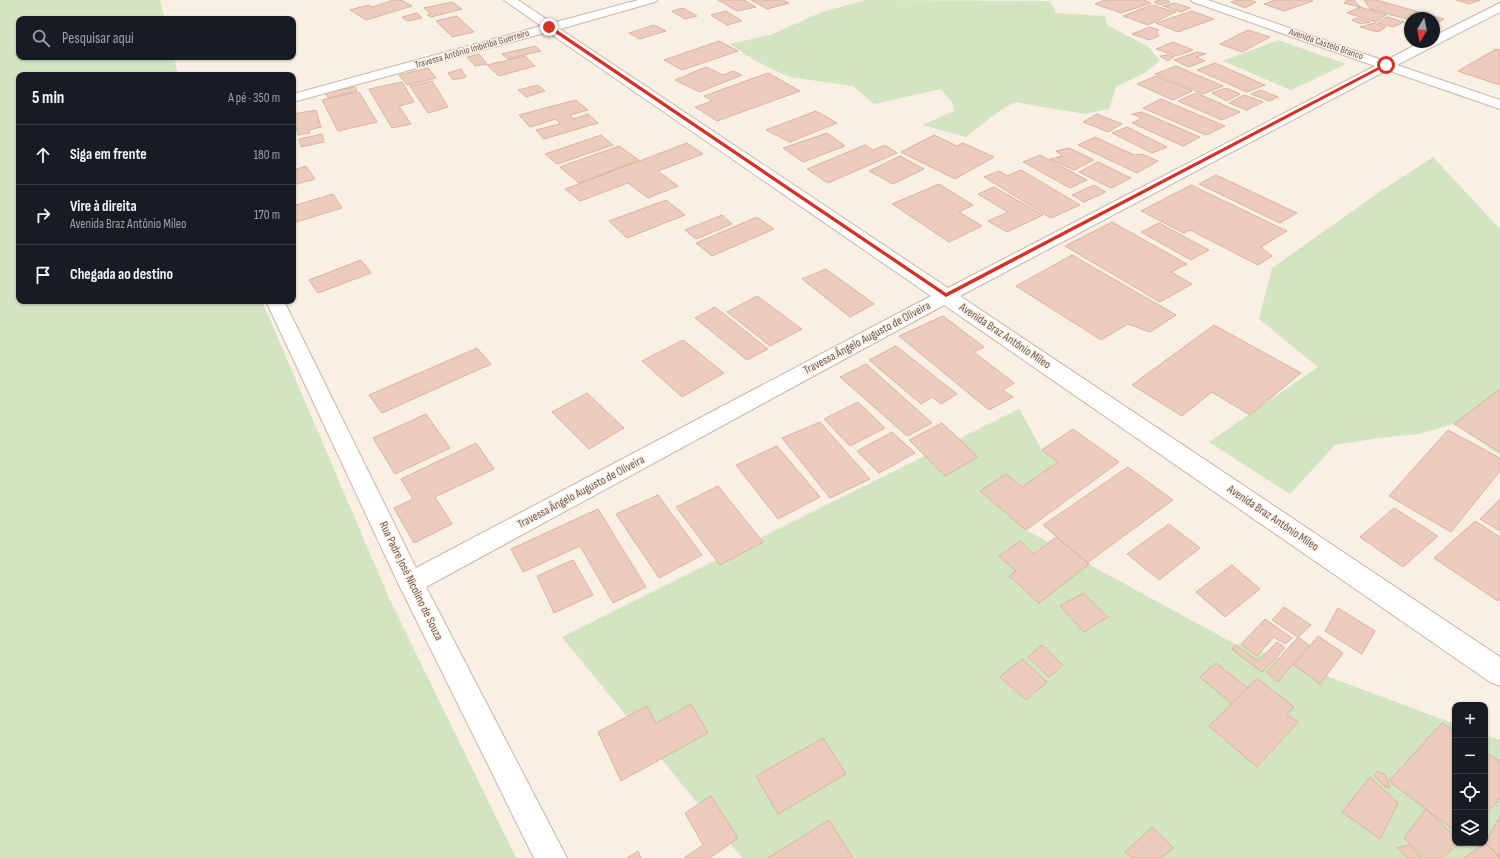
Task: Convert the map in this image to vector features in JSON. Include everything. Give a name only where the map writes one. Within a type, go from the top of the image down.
[{"type":"street","name":"Avenida Braz Antônio Mileo","points":[[510,0],[1500,673]]},
{"type":"street","name":"Travessa Antônio Imbiriba Guerreiro","points":[[296,97],[651,0]]},
{"type":"street","name":"Avenida Castelo Branco","points":[[1197,0],[1500,105]]},
{"type":"street","points":[[1440,37],[1500,7]]},
{"type":"street","name":"Travessa Ângelo Augusto de Oliveira","points":[[411,583],[946,296],[1419,48]]},
{"type":"street","name":"Rua Padre José Nicolino de Souza","points":[[276,304],[411,583],[551,858]]},
{"type":"green space","points":[[0,0],[160,0],[164,16],[16,16],[16,60],[175,60],[177,72],[16,72],[16,304],[263,304],[389,598],[516,858],[0,858]]},
{"type":"green space","points":[[866,0],[1050,1],[1056,13],[1105,16],[1107,25],[1149,47],[1160,61],[1143,74],[1116,87],[1109,109],[1085,114],[1015,102],[998,112],[966,137],[922,125],[954,111],[952,102],[941,89],[874,104],[853,86],[789,77],[754,60],[730,44],[770,35],[822,12]]},
{"type":"green space","points":[[1278,40],[1346,64],[1291,90],[1223,61]]},
{"type":"green space","points":[[1433,157],[1500,229],[1500,455],[1454,424],[1418,434],[1335,445],[1290,494],[1209,442],[1318,367],[1259,319],[1272,268],[1378,193]]},
{"type":"green space","points":[[1019,409],[1042,450],[1058,462],[1022,487],[1006,474],[980,491],[1026,530],[1235,644],[1241,644],[1452,723],[1452,846],[1488,846],[1488,736],[1500,740],[1500,858],[742,858],[562,637]]},
{"type":"building","points":[[394,0],[401,0],[412,6],[366,20],[350,10],[369,5],[372,7]]},
{"type":"building","points":[[718,0],[744,0],[756,7],[737,11]]},
{"type":"building","points":[[751,0],[783,0],[789,3],[767,9]]},
{"type":"building","points":[[1105,0],[1144,0],[1151,3],[1121,13],[1095,4]]},
{"type":"building","points":[[1159,0],[1167,0],[1170,2],[1159,5],[1154,2]]},
{"type":"building","points":[[1237,0],[1249,0],[1256,2],[1245,8],[1231,2]]},
{"type":"building","points":[[1275,0],[1313,1],[1284,11],[1264,4]]},
{"type":"building","points":[[1347,0],[1354,0],[1360,7],[1344,3]]},
{"type":"building","points":[[1364,0],[1376,0],[1419,12],[1404,12],[1404,18],[1370,9]]},
{"type":"building","points":[[1456,0],[1480,0],[1469,4]]},
{"type":"building","points":[[452,2],[462,9],[431,17],[427,15],[431,14],[424,8]]},
{"type":"building","points":[[1175,3],[1190,8],[1181,12],[1163,6]]},
{"type":"building","points":[[1151,5],[1176,12],[1148,25],[1123,16]]},
{"type":"building","points":[[1360,7],[1386,15],[1376,22],[1347,13]]},
{"type":"building","points":[[683,8],[697,16],[685,19],[672,11]]},
{"type":"building","points":[[726,11],[742,21],[727,25],[711,15]]},
{"type":"building","points":[[1192,11],[1214,19],[1178,32],[1156,23]]},
{"type":"building","points":[[417,13],[422,18],[407,21],[402,17]]},
{"type":"building","points":[[457,16],[474,32],[452,37],[436,21]]},
{"type":"building","points":[[1387,17],[1404,22],[1393,27],[1378,23]]},
{"type":"building","points":[[1357,18],[1370,22],[1361,24],[1352,20]]},
{"type":"building","points":[[1374,23],[1386,27],[1378,32],[1360,27]]},
{"type":"building","points":[[654,25],[666,31],[640,39],[629,33]]},
{"type":"building","points":[[1150,27],[1159,30],[1156,31],[1159,36],[1149,40],[1132,34]]},
{"type":"building","points":[[1248,30],[1270,37],[1242,52],[1220,44]]},
{"type":"building","points":[[719,41],[738,51],[682,70],[664,60]]},
{"type":"building","points":[[1173,42],[1193,50],[1176,56],[1156,49]]},
{"type":"building","points":[[535,46],[541,51],[508,59],[502,54]]},
{"type":"building","points":[[1496,49],[1500,50],[1500,85],[1458,71]]},
{"type":"building","points":[[1197,52],[1206,54],[1196,57],[1205,61],[1189,67],[1174,60]]},
{"type":"building","points":[[479,54],[487,64],[475,66],[467,57]]},
{"type":"building","points":[[1167,55],[1174,57],[1168,61],[1160,56]]},
{"type":"building","points":[[525,56],[535,66],[499,76],[487,65]]},
{"type":"building","points":[[1215,63],[1265,85],[1247,92],[1197,70]]},
{"type":"building","points":[[1176,66],[1223,86],[1203,94],[1155,74]]},
{"type":"building","points":[[706,67],[723,75],[733,71],[742,75],[700,92],[675,80]]},
{"type":"building","points":[[428,68],[436,78],[407,85],[399,75]]},
{"type":"building","points":[[461,69],[466,77],[453,80],[448,73]]},
{"type":"building","points":[[768,73],[800,91],[717,121],[695,107],[712,101],[704,96]]},
{"type":"building","points":[[1156,76],[1192,91],[1173,100],[1137,84]]},
{"type":"building","points":[[432,81],[448,107],[428,113],[410,86]]},
{"type":"building","points":[[402,82],[414,102],[399,106],[411,124],[392,128],[369,89]]},
{"type":"building","points":[[538,85],[545,91],[526,97],[518,90]]},
{"type":"building","points":[[355,87],[357,91],[328,98],[326,93]]},
{"type":"building","points":[[1226,88],[1240,94],[1227,101],[1212,93]]},
{"type":"building","points":[[1261,90],[1278,97],[1269,101],[1251,94]]},
{"type":"building","points":[[359,92],[377,122],[338,131],[322,100]]},
{"type":"building","points":[[1196,93],[1240,112],[1222,120],[1178,101]]},
{"type":"building","points":[[1244,95],[1263,102],[1247,110],[1229,103]]},
{"type":"building","points":[[1161,99],[1225,126],[1206,135],[1143,108]]},
{"type":"building","points":[[576,100],[588,110],[570,115],[574,119],[588,114],[598,123],[544,139],[536,130],[560,124],[556,119],[530,127],[519,115]]},
{"type":"building","points":[[316,110],[321,127],[309,130],[310,133],[298,135],[296,127],[296,113]]},
{"type":"building","points":[[816,111],[837,123],[790,142],[766,130]]},
{"type":"building","points":[[1142,112],[1200,137],[1183,146],[1132,123],[1142,118],[1132,114]]},
{"type":"building","points":[[1097,114],[1122,124],[1108,132],[1083,122]]},
{"type":"building","points":[[1127,127],[1167,147],[1152,153],[1112,133]]},
{"type":"building","points":[[827,133],[845,146],[803,162],[783,148]]},
{"type":"building","points":[[322,134],[324,142],[301,147],[299,139]]},
{"type":"building","points":[[601,135],[613,145],[557,164],[545,154]]},
{"type":"building","points":[[934,135],[957,146],[963,143],[994,157],[955,179],[901,152]]},
{"type":"building","points":[[1095,137],[1134,155],[1142,154],[1158,161],[1137,173],[1078,145]]},
{"type":"building","points":[[687,143],[703,154],[658,171],[678,186],[648,198],[628,183],[580,201],[565,189]]},
{"type":"building","points":[[865,145],[873,150],[885,145],[897,153],[828,183],[807,169]]},
{"type":"building","points":[[619,146],[639,160],[579,183],[560,167]]},
{"type":"building","points":[[1069,148],[1094,160],[1074,170],[1050,159],[1063,156],[1056,151]]},
{"type":"building","points":[[1040,155],[1087,180],[1070,188],[1023,162]]},
{"type":"building","points":[[900,156],[924,169],[893,184],[869,171]]},
{"type":"building","points":[[1098,162],[1131,178],[1111,188],[1079,172]]},
{"type":"building","points":[[306,166],[315,179],[296,184],[296,169]]},
{"type":"building","points":[[1021,170],[1080,205],[1051,218],[984,177],[999,171],[1007,176]]},
{"type":"building","points":[[1216,175],[1297,213],[1280,223],[1199,184]]},
{"type":"building","points":[[939,184],[973,205],[959,212],[982,226],[949,242],[892,204]]},
{"type":"building","points":[[1094,185],[1106,192],[1084,202],[1072,195]]},
{"type":"building","points":[[1191,185],[1287,231],[1261,247],[1272,256],[1258,265],[1190,230],[1184,233],[1141,211]]},
{"type":"building","points":[[994,187],[1043,215],[1007,232],[988,221],[1008,212],[978,194]]},
{"type":"building","points":[[333,194],[342,208],[296,222],[296,205]]},
{"type":"building","points":[[666,200],[685,215],[627,238],[609,221]]},
{"type":"building","points":[[722,215],[732,224],[696,239],[685,230]]},
{"type":"building","points":[[757,217],[774,229],[712,256],[696,243]]},
{"type":"building","points":[[1112,222],[1187,264],[1171,272],[1192,284],[1160,302],[1065,246]]},
{"type":"building","points":[[1159,223],[1209,250],[1191,260],[1141,232]]},
{"type":"building","points":[[1072,255],[1176,315],[1150,332],[1128,324],[1101,340],[1016,286]]},
{"type":"building","points":[[361,260],[371,273],[318,293],[309,280]]},
{"type":"building","points":[[826,269],[874,304],[850,317],[802,279]]},
{"type":"building","points":[[757,296],[802,329],[770,346],[727,312]]},
{"type":"building","points":[[715,307],[768,349],[747,360],[695,318]]},
{"type":"building","points":[[943,316],[984,347],[974,352],[1014,383],[1003,390],[1013,397],[989,410],[899,336]]},
{"type":"building","points":[[1214,325],[1301,373],[1250,415],[1212,392],[1182,416],[1132,385]]},
{"type":"building","points":[[683,340],[724,373],[682,397],[642,361]]},
{"type":"building","points":[[896,346],[957,394],[941,404],[932,397],[921,404],[869,360]]},
{"type":"building","points":[[477,348],[491,364],[382,413],[369,395]]},
{"type":"building","points":[[866,364],[932,423],[907,436],[840,377]]},
{"type":"building","points":[[1500,389],[1500,452],[1454,424]]},
{"type":"building","points":[[587,393],[624,428],[589,449],[552,412]]},
{"type":"building","points":[[858,402],[885,428],[850,446],[824,419]]},
{"type":"building","points":[[426,414],[450,448],[395,474],[373,438]]},
{"type":"building","points":[[820,422],[870,479],[830,498],[782,438]]},
{"type":"building","points":[[942,423],[978,457],[945,476],[909,440]]},
{"type":"building","points":[[1073,429],[1119,462],[1026,530],[980,491],[1006,474],[1022,487],[1058,462],[1042,450]]},
{"type":"building","points":[[1448,430],[1500,458],[1500,471],[1451,532],[1389,496]]},
{"type":"building","points":[[892,432],[915,453],[879,473],[857,451]]},
{"type":"building","points":[[476,443],[494,469],[435,497],[452,524],[414,543],[394,508],[413,499],[401,479]]},
{"type":"building","points":[[777,446],[820,497],[778,519],[736,465]]},
{"type":"building","points":[[1128,467],[1173,500],[1087,563],[1043,525]]},
{"type":"building","points":[[718,486],[763,542],[720,565],[676,507]]},
{"type":"building","points":[[658,495],[702,555],[659,578],[616,514]]},
{"type":"building","points":[[1500,499],[1500,531],[1480,519]]},
{"type":"building","points":[[1394,508],[1438,536],[1403,567],[1360,537]]},
{"type":"building","points":[[598,509],[646,587],[613,603],[580,546],[523,572],[511,549]]},
{"type":"building","points":[[1475,521],[1500,537],[1500,598],[1498,601],[1434,558]]},
{"type":"building","points":[[1169,524],[1200,548],[1159,580],[1127,554]]},
{"type":"building","points":[[1056,537],[1089,564],[1039,603],[1009,576],[1016,571],[999,556],[1020,541],[1034,554]]},
{"type":"building","points":[[573,560],[593,595],[554,613],[537,576]]},
{"type":"building","points":[[1232,565],[1260,589],[1225,617],[1196,592]]},
{"type":"building","points":[[1083,593],[1108,617],[1084,632],[1060,606]]},
{"type":"building","points":[[1284,607],[1311,625],[1298,637],[1272,620]]},
{"type":"building","points":[[1338,608],[1375,631],[1362,654],[1325,631]]},
{"type":"building","points":[[1265,619],[1292,638],[1285,644],[1274,637],[1257,656],[1241,644]]},
{"type":"building","points":[[1318,636],[1343,653],[1320,684],[1294,665]]},
{"type":"building","points":[[1298,637],[1309,645],[1278,682],[1267,672]]},
{"type":"building","points":[[1277,642],[1285,648],[1262,672],[1232,649],[1235,645],[1258,661]]},
{"type":"building","points":[[1042,645],[1063,665],[1049,677],[1028,657]]},
{"type":"building","points":[[1022,659],[1047,682],[1026,700],[1000,677]]},
{"type":"building","points":[[1216,663],[1248,688],[1232,704],[1200,677]]},
{"type":"building","points":[[1257,678],[1294,707],[1287,714],[1298,722],[1257,767],[1209,726]]},
{"type":"building","points":[[691,704],[708,733],[621,781],[598,732],[647,706],[656,723]]},
{"type":"building","points":[[1442,723],[1452,730],[1452,829],[1389,781]]},
{"type":"building","points":[[823,738],[846,774],[778,814],[756,776]]},
{"type":"building","points":[[1488,754],[1500,761],[1500,799],[1488,811]]},
{"type":"building","points":[[1378,771],[1385,775],[1390,788],[1384,786],[1374,775]]},
{"type":"building","points":[[1370,777],[1398,803],[1380,839],[1342,812]]},
{"type":"building","points":[[711,796],[738,838],[710,858],[684,858],[703,845],[685,813]]},
{"type":"building","points":[[1426,809],[1452,834],[1452,846],[1456,846],[1442,858],[1425,858],[1404,838]]},
{"type":"building","points":[[1500,816],[1500,857],[1488,846],[1488,838]]},
{"type":"building","points":[[829,820],[853,858],[768,858]]},
{"type":"building","points":[[1152,827],[1174,848],[1161,858],[1131,858],[1125,852]]},
{"type":"building","points":[[1409,845],[1421,858],[1408,858],[1397,848]]},
{"type":"building","points":[[1481,846],[1488,846],[1500,858],[1464,858]]},
{"type":"building","points":[[638,851],[641,858],[627,858]]},
{"type":"route","points":[[549,27],[946,296],[1386,65]]}]
